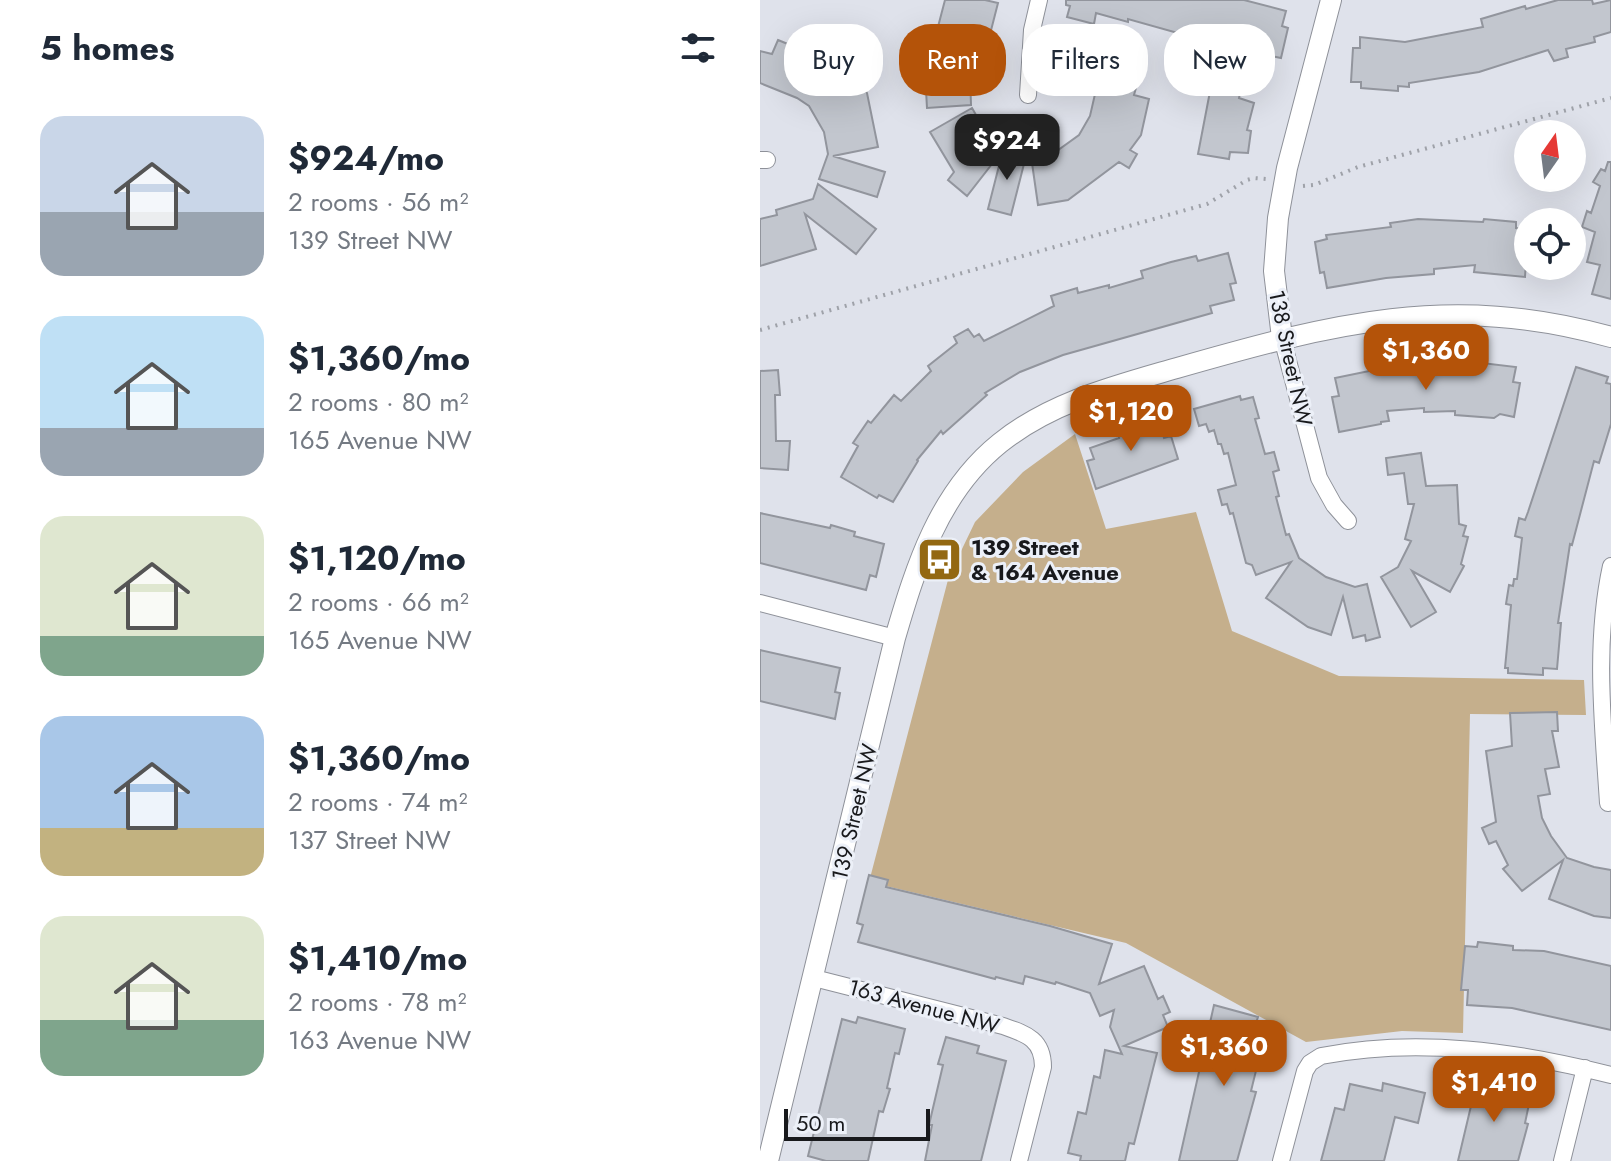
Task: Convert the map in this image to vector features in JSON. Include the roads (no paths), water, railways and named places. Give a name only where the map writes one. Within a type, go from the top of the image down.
[{"type":"street","points":[[1034,24],[1039,0]]},
{"type":"street","name":"138 Street NW","points":[[1331,0],[1287,168],[1278,218],[1274,271],[1282,338],[1319,478],[1334,505],[1348,521]]},
{"type":"street","name":"139 Street NW","points":[[768,1161],[895,638],[912,580],[947,503],[999,444],[1056,409],[1095,392],[1282,338],[1369,320],[1447,314],[1532,320],[1611,337]]},
{"type":"street","points":[[1608,803],[1606,674],[1602,630],[1611,566]]},
{"type":"street","points":[[760,603],[895,638]]},
{"type":"street","name":"163 Avenue NW","points":[[814,978],[1003,1026],[1032,1039],[1043,1054],[1043,1067],[1019,1161]]},
{"type":"street","points":[[1281,1161],[1305,1071],[1310,1063],[1321,1056],[1405,1047],[1498,1052],[1611,1075]]},
{"type":"street","points":[[1562,1161],[1585,1068]]},
{"type":"place","name":"139 Street & 164 Avenue","points":[[940,560]]}]
